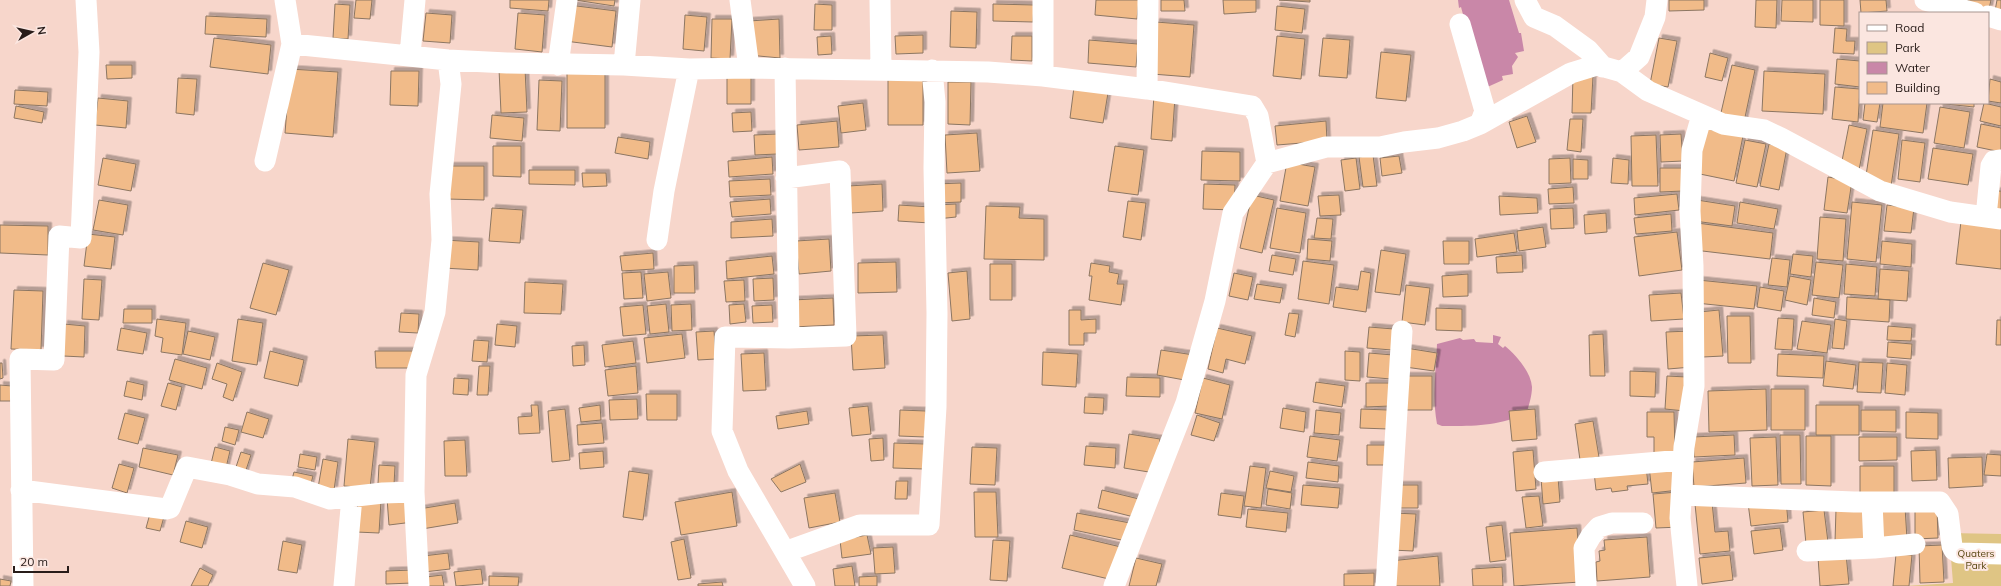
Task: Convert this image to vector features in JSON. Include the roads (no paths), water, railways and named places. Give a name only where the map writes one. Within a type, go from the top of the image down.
[{"type":"street","points":[[23,586],[20,359],[54,360],[59,236],[81,238],[89,52],[86,0]]},
{"type":"street","points":[[265,161],[292,44],[285,0]]},
{"type":"street","points":[[410,55],[415,0]]},
{"type":"street","points":[[558,65],[567,0]]},
{"type":"street","points":[[624,65],[630,0]]},
{"type":"street","points":[[740,0],[749,68]]},
{"type":"street","points":[[880,0],[881,69]]},
{"type":"street","points":[[1042,0],[1043,76]]},
{"type":"street","points":[[1147,89],[1148,0]]},
{"type":"street","points":[[1524,0],[1534,16],[1555,26],[1612,69],[1648,91],[1723,124],[1764,130],[1880,191],[1950,212],[1993,218],[1991,166],[1994,161],[2001,160]]},
{"type":"street","points":[[1114,586],[1186,403],[1215,301],[1233,214],[1267,162],[1326,147],[1380,147],[1404,142],[1438,138],[1480,124],[1571,73],[1596,65],[1612,69],[1640,57],[1655,17],[1657,0]]},
{"type":"street","points":[[1926,0],[1971,12]]},
{"type":"street","points":[[1989,16],[2001,20]]},
{"type":"street","points":[[1460,24],[1485,111],[1480,124]]},
{"type":"street","points":[[292,44],[448,60],[558,65],[624,65],[690,69],[785,68],[932,70],[1043,76],[1147,89],[1252,106],[1258,116],[1267,162]]},
{"type":"street","points":[[419,586],[414,492],[416,375],[435,312],[442,240],[440,194],[452,84],[448,60]]},
{"type":"street","points":[[785,68],[789,338]]},
{"type":"street","points":[[657,240],[664,191],[690,69]]},
{"type":"street","points":[[785,552],[860,525],[929,525],[936,407],[938,313],[934,168],[935,102],[932,70]]},
{"type":"street","points":[[1687,586],[1680,518],[1684,447],[1694,386],[1693,266],[1690,211],[1692,150],[1702,115]]},
{"type":"street","points":[[786,178],[840,171],[846,336],[789,338],[725,337],[722,389],[722,431],[738,471],[805,586]]},
{"type":"street","points":[[1386,586],[1395,466],[1395,422],[1402,331]]},
{"type":"street","points":[[1544,472],[1683,460]]},
{"type":"street","points":[[22,490],[166,509],[170,508],[187,467],[230,475],[258,484],[295,488],[330,499],[383,492],[414,492]]},
{"type":"street","points":[[1682,495],[1872,502],[1940,502],[1948,514],[1952,546],[1954,550],[1959,553],[2001,554]]},
{"type":"street","points":[[344,586],[352,497]]},
{"type":"street","points":[[1872,502],[1874,548]]},
{"type":"street","points":[[1586,586],[1584,548],[1591,536],[1599,527],[1612,523],[1643,523]]},
{"type":"street","points":[[1807,551],[1874,548],[1916,544]]},
{"type":"water","points":[[1458,0],[1509,0],[1519,33],[1521,33],[1524,51],[1515,53],[1518,57],[1512,66],[1513,74],[1502,76],[1503,80],[1483,89],[1461,7],[1459,8]]},
{"type":"water","points":[[1493,335],[1501,337],[1498,344],[1503,348],[1505,346],[1514,354],[1529,376],[1532,390],[1527,412],[1507,421],[1486,425],[1442,426],[1437,424],[1435,394],[1437,344],[1460,338],[1463,340],[1474,339],[1476,342],[1493,343]]},
{"type":"park label","name":"Quaters Park","points":[[1976,558]]}]
